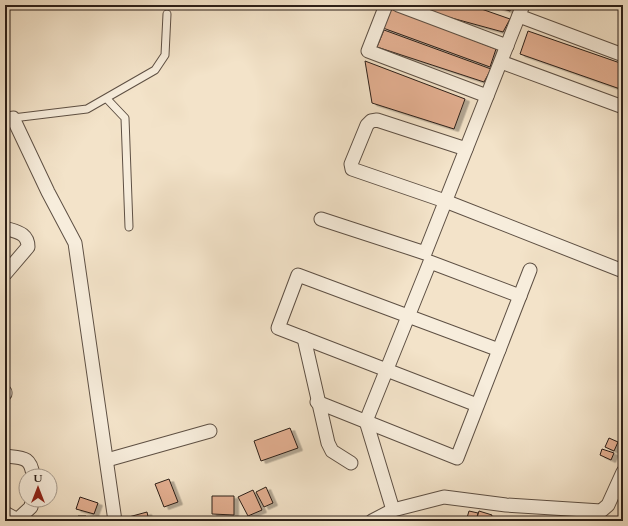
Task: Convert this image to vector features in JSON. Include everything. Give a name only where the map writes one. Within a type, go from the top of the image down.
[{"type":"street","points":[[386,5],[368,51],[487,96]]},
{"type":"street","points":[[398,5],[507,46]]},
{"type":"street","points":[[321,219],[425,253],[521,10],[623,55]]},
{"type":"street","points":[[501,62],[623,107]]},
{"type":"street","points":[[9,119],[75,243],[115,521]]},
{"type":"street","points":[[466,149],[377,120],[371,121],[367,125],[352,160],[352,169],[445,201],[623,271]]},
{"type":"street","points":[[5,228],[25,235],[28,240],[28,247],[5,274]]},
{"type":"street","points":[[392,510],[366,421],[430,262],[520,296]]},
{"type":"street","points":[[317,402],[458,458],[477,405],[530,270]]},
{"type":"street","points":[[477,405],[278,328],[298,275],[499,350]]},
{"type":"street","points":[[304,338],[317,402],[328,443],[332,452],[351,463]]},
{"type":"street","points":[[107,460],[210,431]]},
{"type":"street","points":[[5,456],[27,460],[31,464],[32,468]]},
{"type":"street","points":[[372,521],[392,510],[444,497],[506,505],[601,511],[608,505],[623,472]]},
{"type":"street","points":[[5,513],[14,518],[16,521],[30,508]]},
{"type":"lane","points":[[9,119],[87,109],[155,70],[165,54],[167,14]]},
{"type":"lane","points":[[106,99],[125,118],[129,226]]},
{"type":"building","points":[[404,5],[470,5],[510,19],[503,32]]},
{"type":"building","points":[[491,5],[512,5],[510,11]]},
{"type":"building","points":[[390,8],[496,49],[490,67],[383,28]]},
{"type":"building","points":[[384,30],[491,69],[484,82],[377,47]]},
{"type":"building","points":[[528,31],[623,64],[623,90],[520,54]]},
{"type":"building","points":[[365,61],[465,99],[454,129],[372,103]]},
{"type":"building","points":[[290,428],[298,448],[261,461],[254,441]]},
{"type":"building","points":[[609,438],[618,442],[614,451],[605,447]]},
{"type":"building","points":[[602,449],[614,453],[611,460],[600,455]]},
{"type":"building","points":[[169,479],[178,502],[164,507],[155,484]]},
{"type":"building","points":[[266,487],[273,503],[264,507],[256,492]]},
{"type":"building","points":[[253,490],[262,510],[248,516],[238,497]]},
{"type":"building","points":[[212,496],[234,496],[234,515],[212,514]]},
{"type":"building","points":[[80,497],[98,503],[94,514],[76,509]]},
{"type":"building","points":[[469,511],[478,513],[476,521],[466,521]]},
{"type":"building","points":[[479,511],[492,515],[490,521],[476,521]]},
{"type":"building","points":[[147,512],[149,521],[126,521],[125,518]]},
{"type":"building","points":[[78,516],[86,516],[87,521],[78,521]]}]
